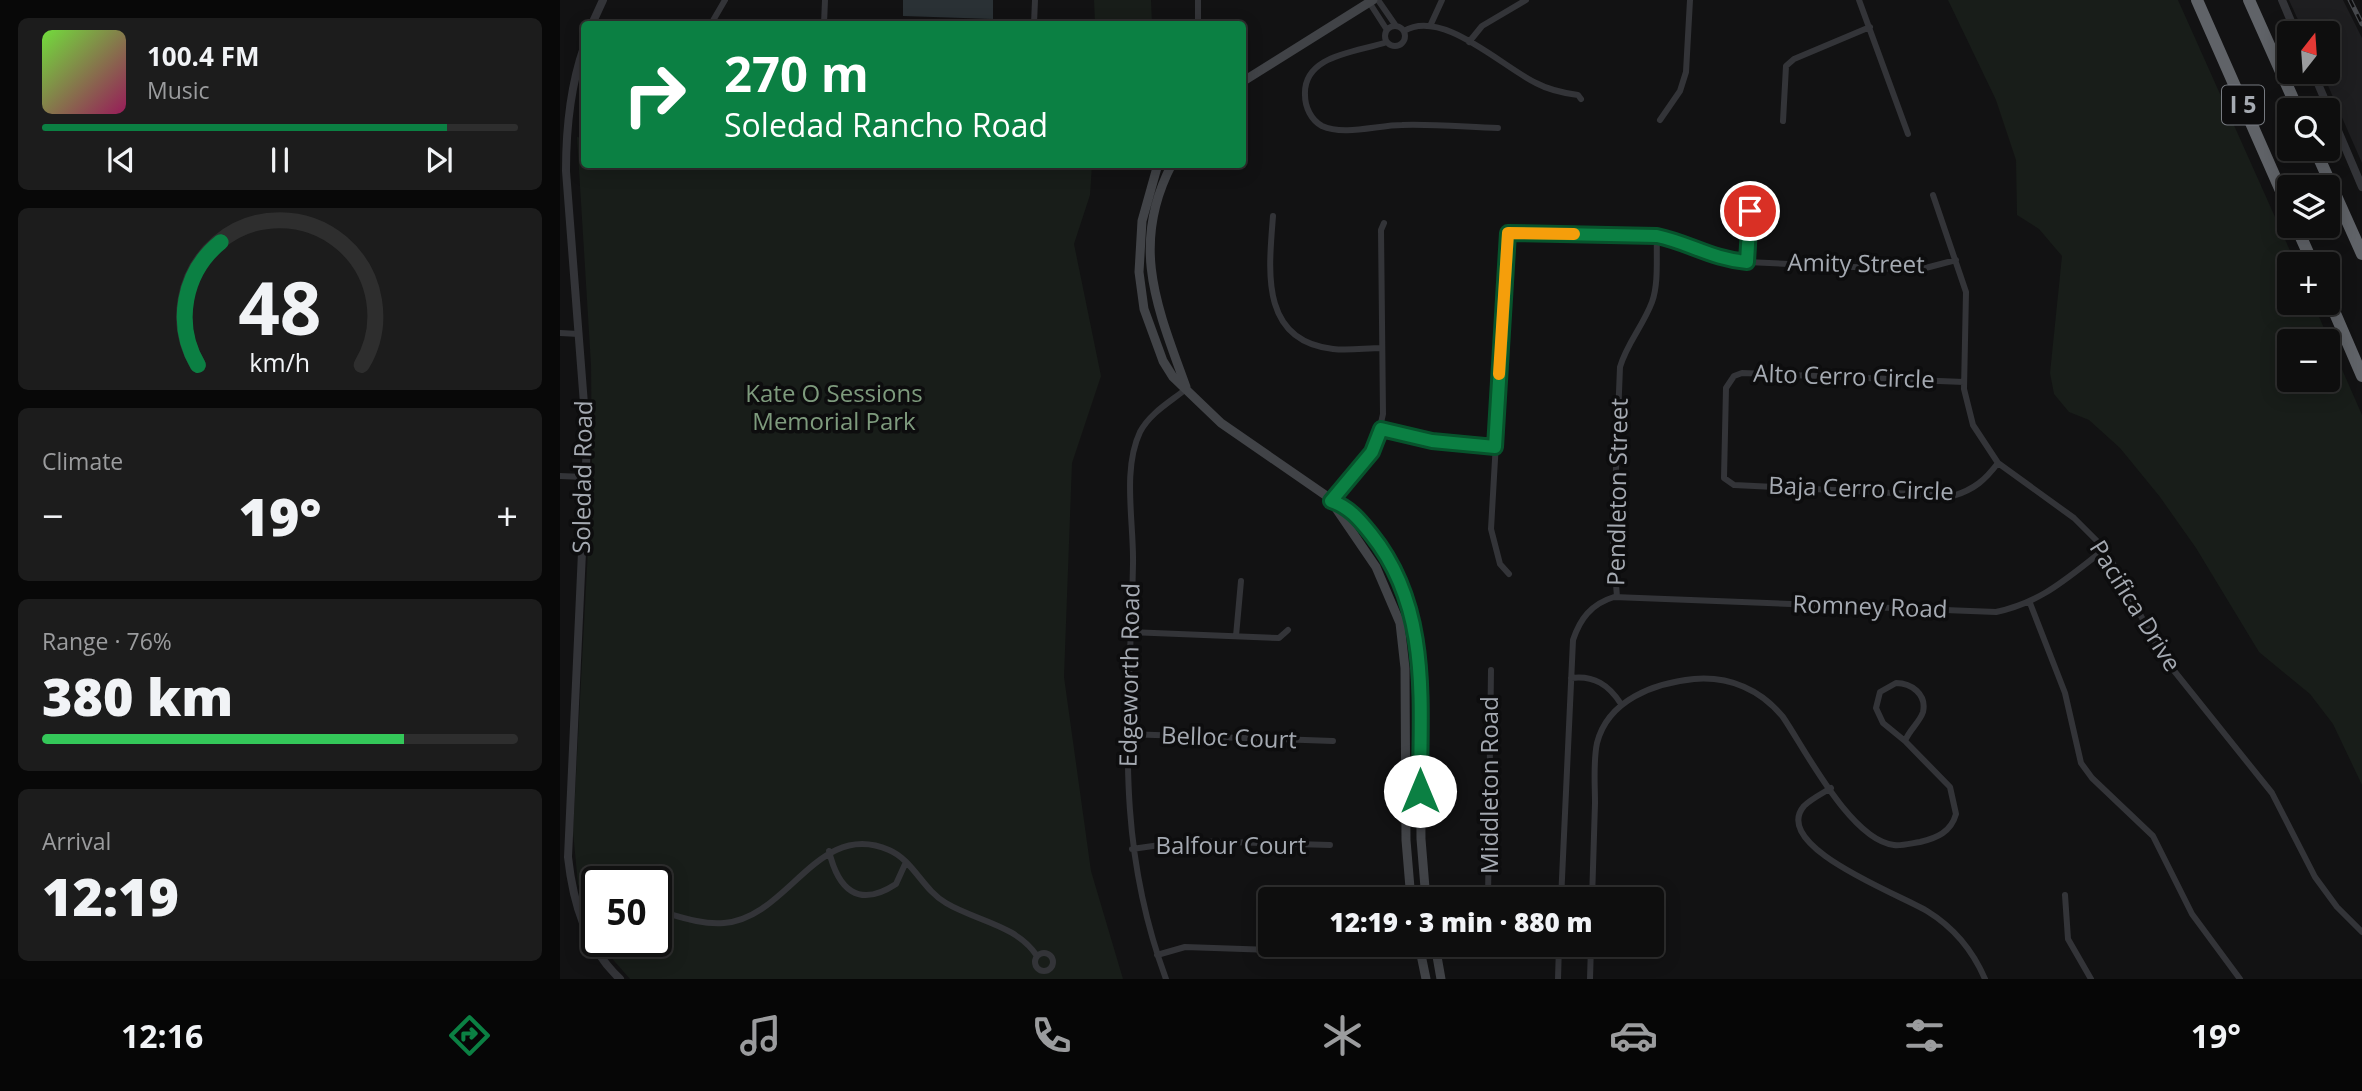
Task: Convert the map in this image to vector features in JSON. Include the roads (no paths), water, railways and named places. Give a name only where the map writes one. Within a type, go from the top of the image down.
[{"type":"highway","name":"I 5","points":[[2197,0],[2277,182]]},
{"type":"highway","name":"I 5","points":[[2249,0],[2293,98]]},
{"type":"highway","points":[[2320,161],[2362,254]]},
{"type":"highway","points":[[2336,315],[2362,376]]},
{"type":"main road","points":[[1246,80],[1373,1]]},
{"type":"main road","points":[[1157,168],[1142,221],[1139,272],[1144,309],[1156,344],[1173,377],[1221,423],[1357,517],[1376,540],[1400,582],[1414,620],[1420,667],[1421,839],[1425,887]]},
{"type":"main road","points":[[1170,168],[1160,194],[1150,261],[1157,310],[1186,389]]},
{"type":"main road","points":[[1331,501],[1376,567],[1399,624],[1405,668],[1406,840],[1410,887]]},
{"type":"main road","points":[[1421,957],[1426,979]]},
{"type":"main road","points":[[1437,957],[1441,979]]},
{"type":"street","points":[[594,21],[603,0]]},
{"type":"street","points":[[713,21],[725,0]]},
{"type":"street","points":[[824,21],[825,0]]},
{"type":"street","points":[[1034,21],[1035,0]]},
{"type":"street","points":[[1198,0],[1198,21]]},
{"type":"street","points":[[1431,24],[1442,0]]},
{"type":"street","points":[[1469,42],[1482,26],[1526,0]]},
{"type":"street","points":[[1660,120],[1681,91],[1686,72],[1690,0]]},
{"type":"street","points":[[1859,0],[1908,134]]},
{"type":"street","points":[[2282,0],[2291,21]]},
{"type":"street","points":[[1373,1],[1404,31]]},
{"type":"street","points":[[1373,1],[1387,30],[1387,42]]},
{"type":"street","points":[[1404,31],[1421,24],[1431,24],[1469,42],[1535,83],[1578,95],[1581,99]]},
{"type":"street","points":[[1387,30],[1396,26]]},
{"type":"street","points":[[1783,121],[1786,66],[1794,59],[1870,27]]},
{"type":"street","points":[[1404,31],[1402,43],[1392,45],[1387,42],[1321,63],[1310,75],[1304,90],[1305,103],[1312,117],[1321,125],[1335,130],[1401,125],[1498,128]]},
{"type":"street","name":"Soledad Road","points":[[581,56],[566,138],[564,210],[586,406],[564,826],[577,908],[593,946],[620,979]]},
{"type":"street","points":[[2318,84],[2362,187]]},
{"type":"street","points":[[1747,262],[1754,188]]},
{"type":"street","name":"Pacifica Drive","points":[[1933,195],[1966,292],[1964,382],[1973,425],[1998,463],[2074,518],[2105,549],[2163,657],[2272,793],[2315,877],[2337,907],[2362,932]]},
{"type":"street","points":[[1273,216],[1268,275],[1269,291],[1279,316],[1294,332],[1311,343],[1333,349],[1382,348]]},
{"type":"street","points":[[1331,501],[1372,452],[1381,429],[1381,230],[1384,223]]},
{"type":"street","name":"Amity Street","points":[[1495,447],[1508,233],[1657,236],[1675,240],[1721,260],[1747,262],[1918,270],[1956,260]]},
{"type":"street","name":"Pendleton Street","points":[[1562,887],[1573,640],[1579,623],[1603,600],[1617,597],[1613,544],[1620,367],[1626,348],[1646,317],[1653,298],[1657,236]]},
{"type":"street","points":[[560,333],[579,334]]},
{"type":"street","name":"Alto Cerro Circle","points":[[1722,468],[1727,388],[1734,376],[1742,373],[1964,382]]},
{"type":"street","name":"Edgeworth Road","points":[[1166,979],[1157,955],[1132,849],[1126,734],[1133,565],[1132,461],[1140,433],[1151,416],[1186,389]]},
{"type":"street","points":[[1381,429],[1432,441],[1495,447],[1491,528],[1500,564],[1509,575]]},
{"type":"street","name":"Baja Cerro Circle","points":[[1722,468],[1724,478],[1734,485],[1953,496],[1972,490],[1984,481],[1998,463]]},
{"type":"street","points":[[560,475],[584,477]]},
{"type":"street","name":"Romney Road","points":[[1617,597],[1996,612],[2030,603],[2105,549]]},
{"type":"street","points":[[1236,636],[1241,581]]},
{"type":"street","points":[[2030,603],[2065,694],[2081,763],[2092,778],[2152,836],[2192,914],[2240,979]]},
{"type":"street","points":[[1129,632],[1279,638],[1288,630]]},
{"type":"street","name":"Middleton Road","points":[[1488,887],[1491,670]]},
{"type":"street","points":[[1571,678],[1601,682],[1613,691],[1621,704]]},
{"type":"street","points":[[1592,887],[1596,747],[1621,704],[1644,690],[1684,680],[1730,681],[1755,690],[1771,702],[1783,717],[1852,820],[1884,843],[1901,845],[1931,839],[1946,832],[1956,814],[1950,787],[1905,741],[1883,723],[1876,708],[1880,692],[1896,683],[1911,685],[1921,696],[1923,704],[1920,719],[1905,741]]},
{"type":"street","name":"Belloc Court","points":[[1126,734],[1333,741]]},
{"type":"street","points":[[1831,788],[1804,807],[1799,818],[1805,836],[1824,858],[1842,869],[1928,911],[1968,947],[1985,979]]},
{"type":"street","name":"Balfour Court","points":[[1132,849],[1188,841],[1330,845]]},
{"type":"street","points":[[672,914],[709,923],[741,920],[771,903],[829,851],[852,844],[873,844],[890,850],[906,862],[935,897],[1005,929],[1031,947],[1037,956]]},
{"type":"street","points":[[829,851],[839,882],[851,891],[869,896],[896,884],[906,862]]},
{"type":"street","points":[[2065,895],[2068,939],[2091,979]]},
{"type":"street","points":[[577,908],[581,907]]},
{"type":"street","points":[[1157,955],[1185,947],[1258,949]]},
{"type":"street","points":[[1558,979],[1559,957]]},
{"type":"street","points":[[1590,979],[1591,957]]},
{"type":"railway","points":[[2350,0],[2362,24]]},
{"type":"park label","name":"Kate O Sessions Memorial Park","points":[[834,408]]}]
